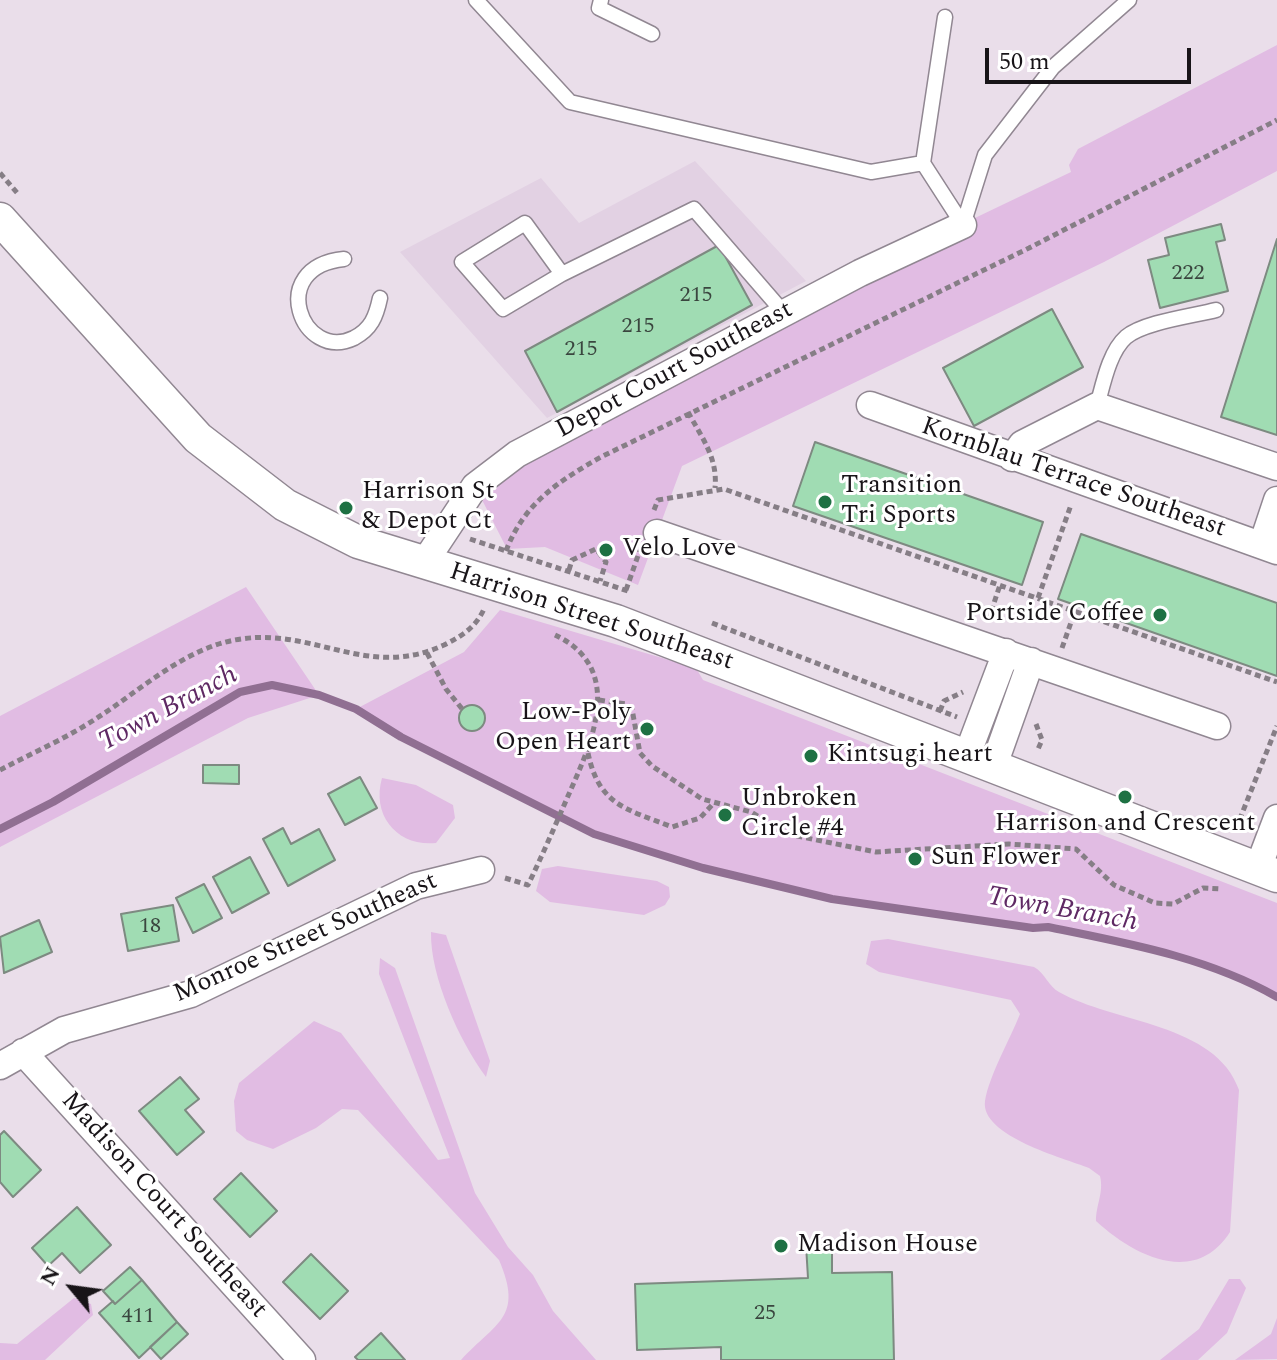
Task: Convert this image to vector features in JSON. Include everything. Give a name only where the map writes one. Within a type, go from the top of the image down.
[{"type":"street","name":"Harrison Street Southeast","points":[[10,208],[190,430],[266,493],[319,524],[358,542],[424,563],[488,598],[616,621],[1267,872]]},
{"type":"street","name":"Depot Court Southeast","points":[[424,563],[442,531],[475,486],[517,454],[784,313],[963,225]]},
{"type":"street","name":"Kornblau Terrace Southeast","points":[[870,405],[1270,548]]},
{"type":"street","points":[[1012,458],[1022,444],[1097,406],[1277,467]]},
{"type":"street","points":[[1270,548],[1277,500]]},
{"type":"street","points":[[651,531],[1217,726]]},
{"type":"street","points":[[979,763],[978,725],[1006,652]]},
{"type":"street","points":[[979,763],[1004,736],[1031,661]]},
{"type":"street","points":[[1267,872],[1277,818]]},
{"type":"street","name":"Monroe Street Southeast","points":[[0,1066],[64,1030],[191,994],[416,886],[481,870]]},
{"type":"street","name":"Madison Court Southeast","points":[[23,1052],[302,1360]]},
{"type":"lane","points":[[476,0],[570,102],[871,172],[923,163]]},
{"type":"lane","points":[[601,0],[599,8],[652,34]]},
{"type":"lane","points":[[963,225],[985,155],[1053,67],[1129,0]]},
{"type":"lane","points":[[945,17],[923,163],[963,225]]},
{"type":"lane","points":[[562,274],[525,223],[462,262],[503,309],[562,274],[694,209],[784,313]]},
{"type":"lane","points":[[344,259],[326,261],[310,270],[300,286],[297,304],[302,321],[314,335],[331,342],[358,336],[376,317],[380,298]]},
{"type":"lane","points":[[1097,406],[1115,353],[1125,337],[1140,329],[1216,310]]},
{"type":"path","points":[[0,770],[95,720],[179,663],[239,639],[271,637],[374,657],[427,653],[468,631],[488,598],[520,521],[550,489],[601,457],[1015,255],[1277,120]]},
{"type":"path","points":[[0,173],[10,208]]},
{"type":"path","points":[[688,412],[717,468],[715,488]]},
{"type":"path","points":[[1038,598],[1079,482]]},
{"type":"path","points":[[626,590],[651,531],[658,500],[715,488],[1277,682]]},
{"type":"path","points":[[442,531],[507,549],[641,596]]},
{"type":"path","points":[[569,570],[572,560],[596,549],[606,562],[600,581]]},
{"type":"path","points":[[488,598],[494,617]]},
{"type":"path","points":[[701,619],[978,725]]},
{"type":"path","points":[[481,870],[528,885],[588,752],[599,700],[592,677],[577,650],[551,634]]},
{"type":"path","points":[[427,653],[446,689],[463,710]]},
{"type":"path","points":[[599,700],[626,704],[632,709],[640,753],[652,766],[713,804],[733,805],[751,812],[787,834],[876,852],[1009,844],[1076,849],[1114,885],[1155,903],[1173,904],[1203,888],[1230,892]]},
{"type":"path","points":[[1223,821],[1237,826],[1277,726]]},
{"type":"path","points":[[1004,736],[1053,755]]},
{"type":"path","points":[[588,752],[593,775],[613,803],[672,827],[700,818],[713,804]]},
{"type":"shaded area","points":[[1277,45],[1277,171],[1104,262],[682,466],[638,585],[545,547],[507,549],[475,486],[860,273],[1071,172],[1069,165],[1078,149]]},
{"type":"shaded area","points":[[695,161],[806,281],[547,418],[400,252],[541,178],[579,223]]},
{"type":"shaded area","points":[[246,587],[319,695],[248,718],[0,847],[0,716]]},
{"type":"shaded area","points":[[500,610],[696,668],[703,680],[1277,903],[1277,996],[1194,962],[1107,940],[1048,927],[1033,928],[832,899],[703,868],[594,834],[415,744],[356,709],[464,652]]},
{"type":"shaded area","points":[[382,778],[416,785],[453,805],[455,818],[436,843],[410,840],[391,826],[380,805]]},
{"type":"shaded area","points":[[558,866],[657,881],[669,887],[670,897],[665,905],[644,915],[550,902],[536,891],[542,869]]},
{"type":"shaded area","points":[[431,932],[446,935],[490,1061],[486,1077],[448,1008],[435,968]]},
{"type":"shaded area","points":[[888,939],[1034,967],[1059,992],[1186,1038],[1209,1051],[1227,1068],[1239,1090],[1230,1232],[1216,1249],[1200,1258],[1182,1262],[1164,1260],[1128,1245],[1096,1221],[1100,1176],[1089,1168],[1009,1135],[987,1114],[985,1101],[991,1080],[1020,1014],[1011,1000],[879,972],[866,964],[871,941]]},
{"type":"shaded area","points":[[380,958],[395,968],[475,1193],[508,1247],[533,1275],[553,1311],[596,1360],[461,1360],[495,1327],[507,1307],[509,1295],[499,1260],[358,1110],[342,1109],[316,1128],[273,1149],[247,1140],[236,1131],[234,1101],[239,1083],[314,1021],[341,1033],[438,1160],[450,1158],[379,974]]},
{"type":"shaded area","points":[[1229,1279],[1240,1279],[1246,1288],[1227,1333],[1198,1360],[1160,1360],[1199,1329]]},
{"type":"shaded area","points":[[74,1298],[91,1304],[93,1315],[45,1360],[0,1360],[0,1343],[17,1344]]},
{"type":"shaded area","points":[[1277,1318],[1277,1359],[1235,1360],[1271,1334]]},
{"type":"building","points":[[1221,224],[1225,240],[1216,242],[1228,291],[1160,308],[1148,260],[1169,255],[1165,238]]},
{"type":"building","points":[[1277,239],[1277,435],[1221,417]]},
{"type":"building","points":[[719,245],[752,305],[557,412],[525,351]]},
{"type":"building","points":[[1052,309],[1083,367],[974,426],[943,368]]},
{"type":"building","points":[[815,442],[1043,522],[1022,585],[793,506]]},
{"type":"building","points":[[1081,534],[1277,603],[1277,676],[1058,599]]},
{"type":"building","points":[[472,705],[481,709],[485,718],[481,727],[472,731],[463,727],[459,718],[463,709]]},
{"type":"building","points":[[203,765],[239,765],[239,784],[203,783]]},
{"type":"building","points":[[360,777],[377,808],[345,825],[328,794]]},
{"type":"building","points":[[283,828],[291,844],[319,829],[335,860],[288,886],[263,839]]},
{"type":"building","points":[[250,857],[269,893],[232,913],[213,877]]},
{"type":"building","points":[[204,884],[222,918],[193,933],[176,898]]},
{"type":"building","points":[[173,905],[179,941],[128,951],[121,914]]},
{"type":"building","points":[[39,920],[52,952],[4,973],[0,937]]},
{"type":"building","points":[[180,1077],[199,1099],[185,1110],[204,1132],[177,1155],[139,1111]]},
{"type":"building","points":[[4,1131],[41,1170],[13,1197],[0,1182],[0,1135]]},
{"type":"building","points":[[241,1173],[277,1211],[250,1237],[214,1199]]},
{"type":"building","points":[[77,1207],[111,1245],[80,1273],[62,1253],[48,1266],[32,1248]]},
{"type":"building","points":[[832,1244],[832,1273],[892,1272],[894,1360],[721,1360],[721,1347],[637,1350],[635,1284],[808,1278],[806,1245]]},
{"type":"building","points":[[311,1254],[348,1291],[320,1319],[283,1282]]},
{"type":"building","points":[[130,1267],[142,1280],[115,1304],[103,1291]]},
{"type":"building","points":[[142,1280],[177,1322],[139,1358],[99,1313],[113,1301],[115,1304]]},
{"type":"building","points":[[177,1322],[188,1334],[161,1359],[150,1347]]},
{"type":"building","points":[[381,1333],[405,1360],[358,1360],[355,1357]]},
{"type":"waterway","name":"Town Branch","points":[[0,829],[53,802],[240,692],[272,685],[319,695],[356,709],[401,737],[594,834],[703,868],[832,899],[1033,928],[1048,927],[1136,946],[1223,971],[1277,997]]},
{"type":"place","name":"Transition Tri Sports","points":[[825,502]]},
{"type":"place","name":"Harrison St & Depot Ct","points":[[346,508]]},
{"type":"place","name":"Velo Love","points":[[606,550]]},
{"type":"place","name":"Portside Coffee","points":[[1160,615]]},
{"type":"place","name":"Low-Poly Open Heart","points":[[647,729]]},
{"type":"place","name":"Kintsugi heart","points":[[811,756]]},
{"type":"place","name":"Harrison and Crescent","points":[[1125,797]]},
{"type":"place","name":"Unbroken Circle #4","points":[[725,815]]},
{"type":"place","name":"Sun Flower","points":[[915,859]]},
{"type":"place","name":"Madison House","points":[[781,1246]]}]
